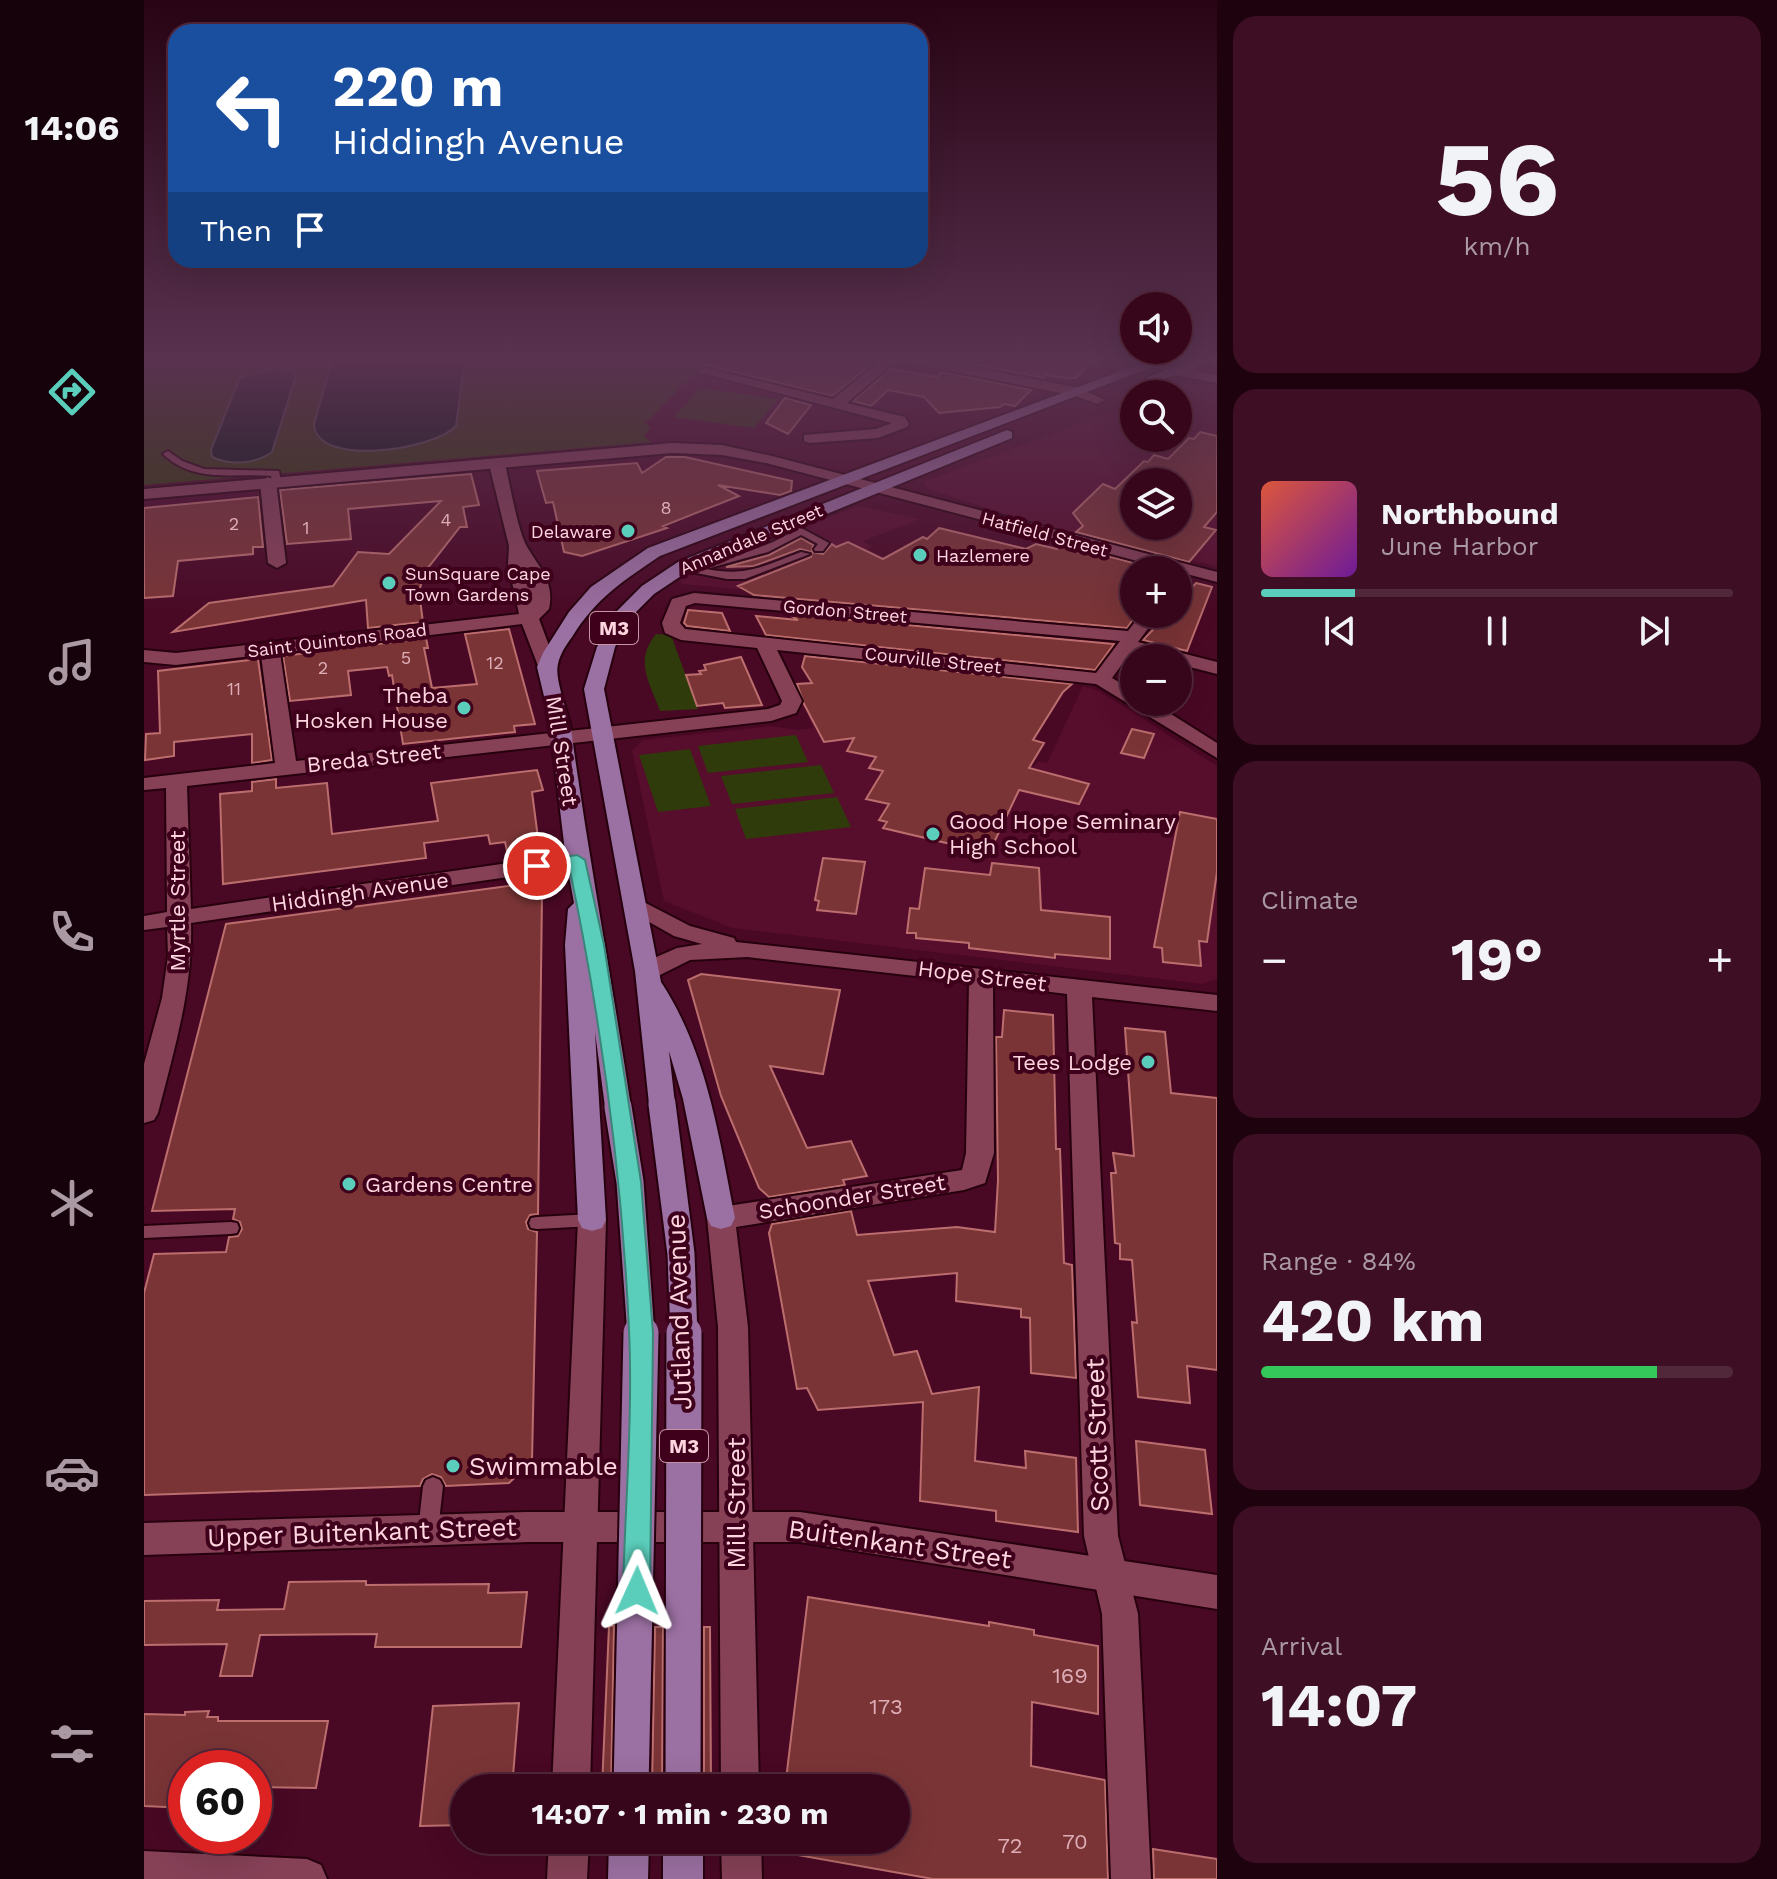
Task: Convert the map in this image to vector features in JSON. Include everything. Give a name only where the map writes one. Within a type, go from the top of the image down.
[{"type":"main road","name":"M3","points":[[841,479],[935,445]]},
{"type":"main road","name":"M3","points":[[873,488],[984,445]]},
{"type":"main road","name":"Annandale Street","points":[[547,667],[552,653],[578,612],[597,591],[625,570],[654,552],[703,531],[841,479]]},
{"type":"main road","name":"Annandale Street","points":[[603,732],[594,689],[600,663],[618,621],[646,588],[685,568],[873,488]]},
{"type":"main road","name":"Mill Street","points":[[547,667],[562,737],[582,886]]},
{"type":"main road","name":"Mill Street","points":[[603,732],[648,977]]},
{"type":"main road","name":"Jutland Avenue","points":[[582,886],[595,945],[630,1182],[641,1333],[631,1774]]},
{"type":"main road","points":[[582,886],[577,945],[592,1220]]},
{"type":"main road","name":"Jutland Avenue","points":[[648,977],[681,1254],[684,1333],[683,1774]]},
{"type":"main road","points":[[648,977],[672,1019],[683,1054],[721,1218]]},
{"type":"main road","points":[[628,1879],[629,1854]]},
{"type":"main road","points":[[683,1854],[683,1879]]},
{"type":"street","name":"Hatfield Street","points":[[144,494],[631,451],[702,449],[754,456],[1122,556]]},
{"type":"street","name":"Mill Street","points":[[497,464],[518,546],[517,564],[529,618],[547,667]]},
{"type":"street","points":[[272,482],[277,563]]},
{"type":"street","name":"Hatfield Street","points":[[1192,574],[1217,577]]},
{"type":"street","name":"Gordon Street","points":[[764,642],[681,634],[672,629],[671,623],[678,603],[694,598],[1130,641]]},
{"type":"street","name":"Saint Quintons Road","points":[[144,656],[176,659],[529,618]]},
{"type":"street","points":[[1120,691],[1101,679],[1140,628]]},
{"type":"street","points":[[1130,641],[1138,644]]},
{"type":"street","name":"Breda Street","points":[[144,784],[771,715],[789,709],[792,701],[764,642]]},
{"type":"street","name":"Courville Street","points":[[764,642],[1101,679]]},
{"type":"street","points":[[270,648],[286,768]]},
{"type":"street","points":[[1192,662],[1217,668]]},
{"type":"street","points":[[1160,716],[1217,752]]},
{"type":"street","name":"Myrtle Street","points":[[144,1113],[175,998],[180,918],[176,780]]},
{"type":"street","name":"Hiddingh Avenue","points":[[144,923],[577,860]]},
{"type":"street","name":"Hope Street","points":[[636,905],[682,931],[747,949],[1217,1003]]},
{"type":"street","name":"Hope Street","points":[[648,977],[686,953],[747,949]]},
{"type":"street","name":"Schoonder Street","points":[[721,1218],[975,1176],[980,1153],[981,976]]},
{"type":"street","name":"Scott Street","points":[[1079,988],[1101,1536],[1120,1614],[1131,1879]]},
{"type":"street","name":"Mill Street","points":[[721,1218],[733,1327],[740,1774]]},
{"type":"street","points":[[571,1774],[592,1220]]},
{"type":"street","name":"Buitenkant Street","points":[[580,1528],[800,1527],[1217,1592]]},
{"type":"street","name":"Upper Buitenkant Street","points":[[144,1539],[580,1528]]},
{"type":"street","points":[[567,1879],[568,1854]]},
{"type":"street","points":[[741,1854],[742,1879]]},
{"type":"street","points":[[144,1871],[307,1879]]},
{"type":"lane","points":[[168,454],[180,465],[206,473],[276,473],[272,482]]},
{"type":"lane","points":[[791,525],[824,543],[819,549]]},
{"type":"lane","points":[[814,536],[833,536]]},
{"type":"lane","points":[[685,568],[745,576],[805,554]]},
{"type":"lane","points":[[537,1223],[592,1220]]},
{"type":"lane","points":[[144,1232],[231,1228]]},
{"type":"lane","points":[[428,1531],[433,1486]]},
{"type":"shaded area","points":[[213,445],[274,445],[272,452],[243,462],[227,462],[212,457]]},
{"type":"shaded area","points":[[332,445],[415,445],[378,450]]},
{"type":"shaded area","points":[[1023,445],[1120,445],[1120,452],[1192,452],[1192,445],[1217,445],[1217,566],[1192,561],[1192,556],[1168,556],[1100,542],[928,489],[924,482]]},
{"type":"shaded area","points":[[859,506],[920,519],[863,541],[872,547],[865,550],[872,554],[790,594],[681,584],[681,579],[711,563]]},
{"type":"shaded area","name":"Good Hope Seminary High School","points":[[1083,686],[1099,691],[1120,704],[1120,716],[1138,716],[1217,766],[1217,979],[1202,984],[732,928],[664,901],[632,750],[643,740],[771,726],[798,730],[813,728],[807,713],[1035,766],[1038,761],[1047,763]]},
{"type":"green space","points":[[144,445],[619,445],[144,485]]},
{"type":"green space","points":[[656,634],[671,635],[698,709],[660,711],[648,681],[645,662],[649,644]]},
{"type":"green space","points":[[796,735],[808,762],[708,773],[698,746]]},
{"type":"green space","points":[[690,749],[711,806],[658,812],[639,755]]},
{"type":"green space","points":[[821,765],[834,793],[732,804],[721,776]]},
{"type":"green space","points":[[837,797],[851,827],[746,839],[735,809]]},
{"type":"building","points":[[1192,445],[1217,445],[1217,512],[1204,527],[1216,530],[1192,558],[1192,556],[1166,556],[1076,532],[1083,526],[1073,513],[1103,484],[1115,489],[1120,484],[1120,540],[1192,540],[1192,468],[1137,468],[1154,455],[1168,459],[1175,452],[1192,452]]},
{"type":"building","points":[[666,457],[685,457],[792,481],[791,491],[780,495],[718,485],[739,496],[663,526],[667,528],[582,556],[564,552],[553,502],[546,503],[537,471],[637,463],[642,473]]},
{"type":"building","points":[[471,474],[479,505],[463,507],[467,527],[460,527],[424,573],[419,592],[423,622],[368,628],[366,600],[173,632],[209,603],[333,586],[358,552],[389,554],[441,501],[348,509],[351,539],[287,544],[280,490]]},
{"type":"building","points":[[258,497],[263,547],[253,547],[253,554],[178,561],[173,596],[144,598],[144,508]]},
{"type":"building","points":[[939,528],[1026,549],[1036,544],[1057,549],[1062,544],[1120,559],[1120,627],[754,595],[738,586],[811,557],[812,552],[823,554],[832,544],[836,547],[848,542],[883,559],[923,537],[927,539]]},
{"type":"building","points":[[801,538],[813,545],[812,552],[800,549],[754,566],[726,567],[769,555]]},
{"type":"building","points":[[1196,583],[1212,587],[1190,644],[1159,644],[1143,640],[1155,628],[1192,628],[1192,587]]},
{"type":"building","points":[[688,610],[722,613],[730,631],[687,626],[684,623]]},
{"type":"building","points":[[788,614],[1114,644],[1095,670],[766,635],[756,616],[798,620]]},
{"type":"building","points":[[509,629],[535,724],[514,726],[515,732],[403,744],[392,675],[389,676],[387,667],[348,671],[351,695],[290,701],[283,656],[426,638],[428,648],[424,648],[432,688],[477,684],[465,634]]},
{"type":"building","points":[[805,656],[1072,684],[1063,692],[1033,740],[1044,743],[1029,768],[1089,784],[1079,804],[1019,790],[989,853],[883,828],[887,822],[879,820],[889,804],[866,799],[883,771],[869,768],[876,757],[847,751],[854,738],[824,742],[797,684],[812,683],[802,667]]},
{"type":"building","points":[[741,657],[762,705],[725,708],[723,703],[697,706],[686,675],[701,674],[699,671],[706,670],[704,665]]},
{"type":"building","points":[[258,659],[272,760],[252,763],[252,734],[174,742],[174,756],[145,760],[146,734],[160,733],[158,671]]},
{"type":"building","points":[[1132,729],[1154,734],[1144,758],[1121,753]]},
{"type":"building","points":[[537,770],[543,790],[532,792],[538,838],[508,855],[505,842],[490,844],[488,835],[424,843],[426,858],[223,884],[220,794],[252,791],[252,782],[276,779],[276,788],[327,783],[332,834],[438,821],[431,783]]},
{"type":"building","points":[[1180,812],[1217,819],[1217,872],[1207,942],[1199,941],[1201,966],[1163,962],[1162,948],[1154,947]]},
{"type":"building","points":[[823,858],[865,862],[856,914],[817,910],[819,901],[815,900]]},
{"type":"building","points":[[992,863],[1039,868],[1041,910],[1110,917],[1110,959],[1055,954],[1055,958],[969,948],[969,943],[916,938],[916,933],[907,933],[910,908],[919,909],[925,868],[990,875]]},
{"type":"building","name":"Gardens Centre","points":[[523,884],[542,894],[538,1214],[530,1215],[526,1222],[528,1229],[537,1232],[532,1461],[509,1483],[446,1486],[441,1477],[432,1474],[423,1479],[420,1486],[144,1495],[144,1293],[154,1254],[226,1252],[229,1237],[238,1236],[242,1229],[240,1222],[233,1219],[235,1209],[152,1211],[226,924]]},
{"type":"building","points":[[701,974],[840,990],[823,1074],[770,1066],[807,1148],[851,1141],[867,1176],[843,1180],[845,1185],[769,1197],[759,1188],[721,1096],[688,980]]},
{"type":"building","points":[[1004,1010],[1053,1015],[1056,1149],[1060,1149],[1064,1263],[1072,1265],[1076,1378],[1031,1373],[1030,1318],[1021,1317],[1021,1309],[956,1301],[957,1273],[868,1281],[894,1355],[917,1351],[932,1394],[979,1387],[975,1461],[1026,1468],[1025,1451],[1076,1458],[1078,1532],[996,1521],[996,1511],[920,1501],[923,1402],[818,1410],[807,1388],[797,1389],[769,1233],[772,1224],[851,1211],[857,1235],[957,1227],[995,1232],[998,1180],[996,1037],[1002,1037]]},
{"type":"building","points":[[1125,1028],[1165,1032],[1171,1093],[1217,1098],[1217,1370],[1187,1366],[1190,1403],[1138,1397],[1132,1322],[1137,1323],[1132,1260],[1120,1259],[1120,1244],[1115,1243],[1111,1173],[1116,1173],[1113,1153],[1134,1156]]},
{"type":"building","points":[[1136,1441],[1205,1450],[1212,1514],[1140,1505]]},
{"type":"building","points":[[366,1581],[366,1585],[489,1584],[488,1593],[527,1592],[521,1647],[375,1647],[377,1634],[260,1635],[252,1676],[220,1676],[227,1644],[144,1645],[144,1601],[219,1600],[217,1610],[284,1609],[289,1582]]},
{"type":"building","points":[[808,1597],[989,1626],[989,1622],[1034,1630],[1034,1635],[1098,1646],[1098,1714],[1032,1702],[1031,1766],[1105,1780],[1108,1879],[933,1879],[792,1854],[910,1854],[910,1774],[787,1774]]},
{"type":"building","points":[[609,1626],[614,1626],[611,1774],[603,1774]]},
{"type":"building","points":[[655,1627],[663,1627],[662,1774],[652,1774]]},
{"type":"building","points":[[704,1627],[710,1627],[711,1774],[704,1774]]},
{"type":"building","points":[[519,1703],[513,1774],[450,1774],[450,1825],[420,1826],[433,1706]]},
{"type":"building","points":[[209,1711],[207,1717],[218,1717],[218,1721],[328,1721],[316,1788],[272,1787],[272,1750],[168,1750],[168,1807],[144,1806],[144,1714],[185,1715],[185,1712]]},
{"type":"building","points":[[1153,1849],[1217,1859],[1217,1879],[1154,1879]]},
{"type":"place","name":"Delaware","points":[[628,531]]},
{"type":"place","name":"Hazlemere","points":[[920,555]]},
{"type":"place","name":"SunSquare Cape Town Gardens","points":[[389,583]]},
{"type":"place","name":"Theba Hosken House","points":[[464,708]]},
{"type":"place","name":"Good Hope Seminary High School","points":[[933,834]]},
{"type":"place","name":"Tees Lodge","points":[[1148,1062]]},
{"type":"place","name":"Gardens Centre","points":[[349,1184]]},
{"type":"place","name":"Swimmable","points":[[453,1466]]},
{"type":"route","points":[[537,866],[577,860],[595,945],[630,1182],[641,1333],[637,1591]]}]
